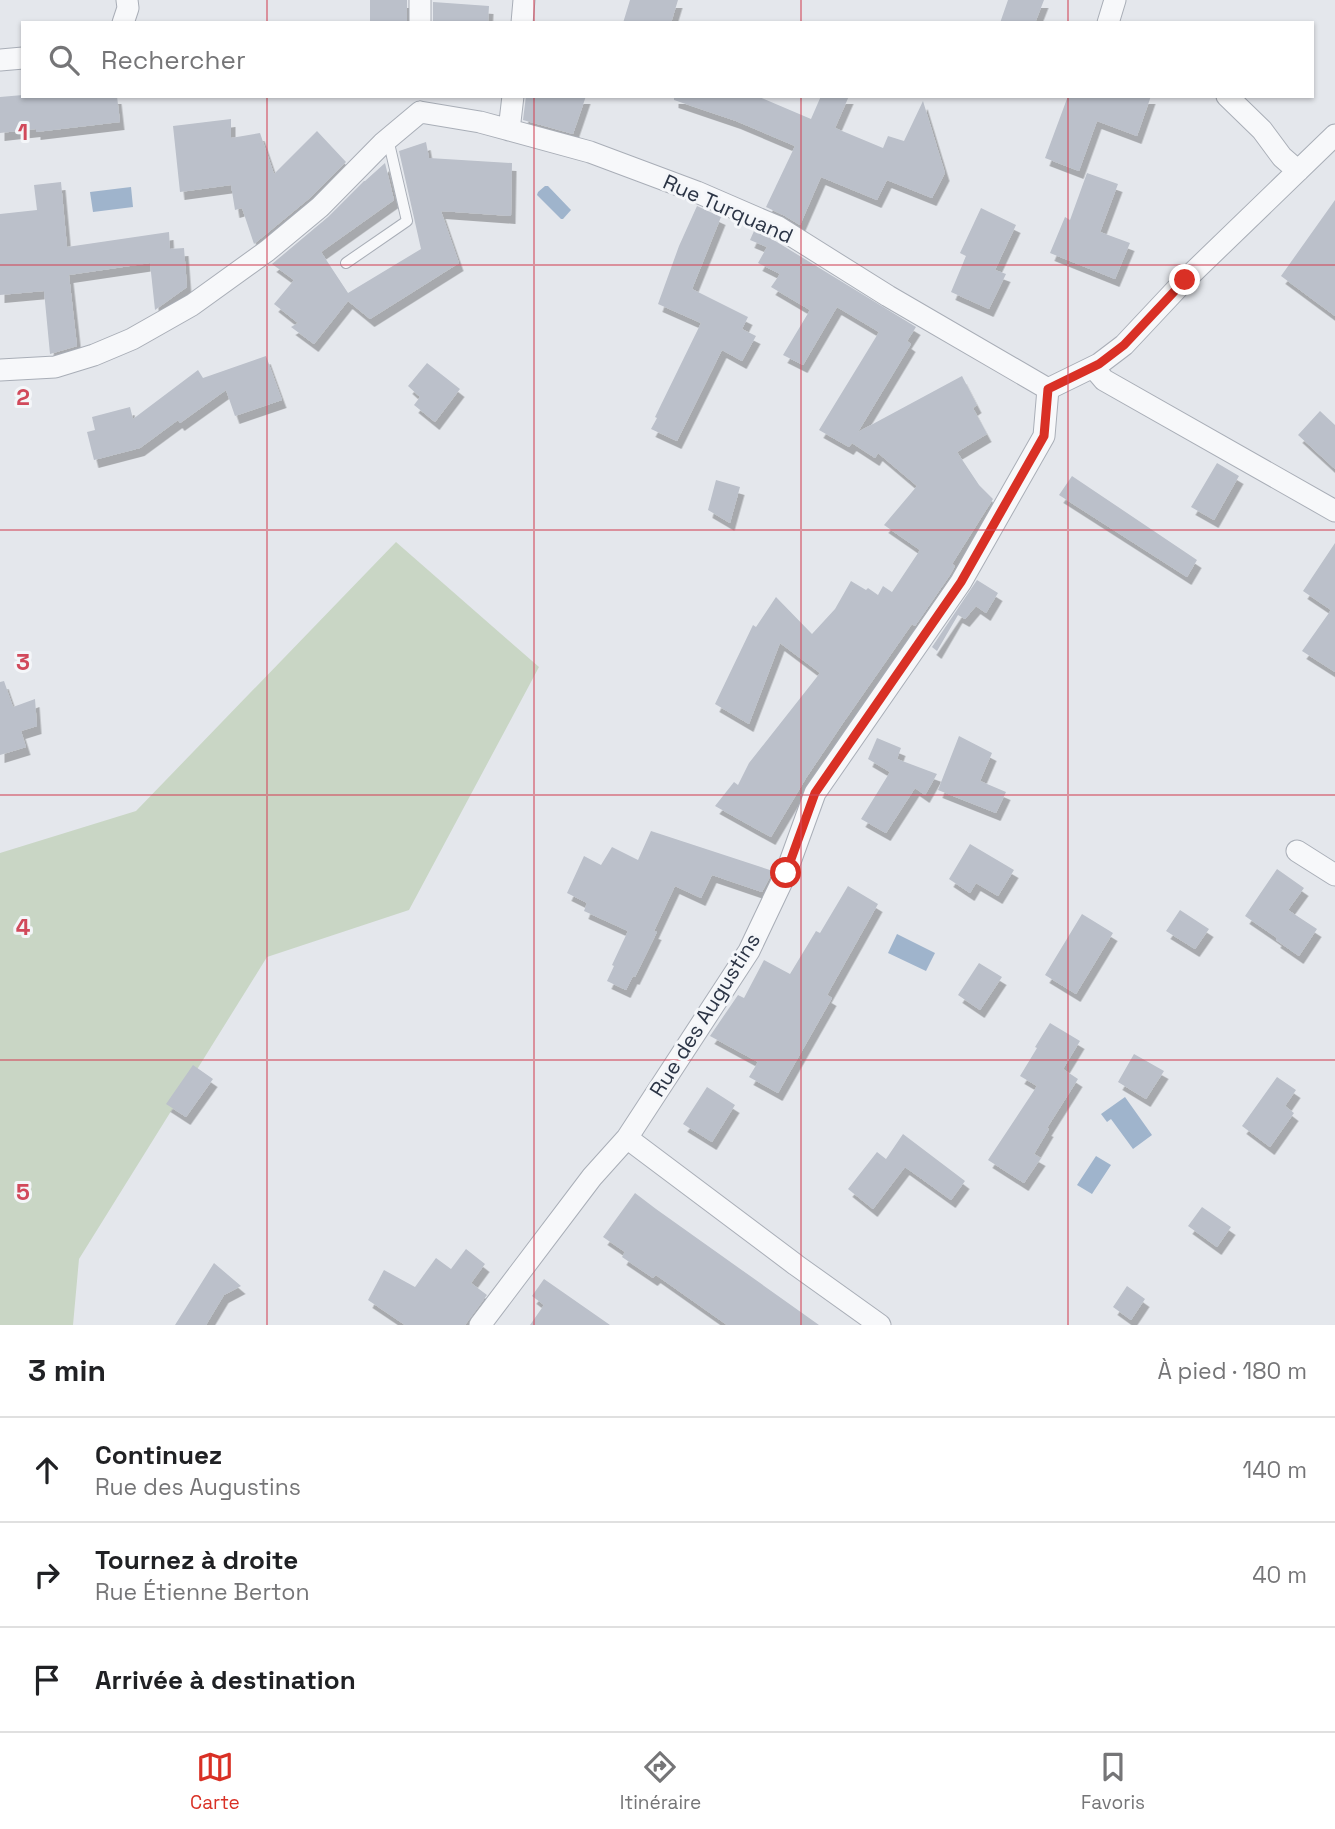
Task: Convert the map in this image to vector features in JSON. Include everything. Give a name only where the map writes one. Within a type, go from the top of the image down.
[{"type":"street","points":[[123,21],[128,8],[127,0]]},
{"type":"street","points":[[420,0],[420,21]]},
{"type":"street","points":[[522,21],[524,0]]},
{"type":"street","points":[[1109,21],[1115,0]]},
{"type":"street","points":[[0,60],[21,58]]},
{"type":"street","points":[[509,130],[513,98]]},
{"type":"street","points":[[1229,98],[1298,171]]},
{"type":"street","points":[[0,370],[55,367],[94,355],[132,340],[192,305],[267,251],[320,207],[420,104]]},
{"type":"street","name":"Rue Turquand","points":[[420,104],[590,152],[697,191],[778,227],[888,296],[1048,389]]},
{"type":"street","points":[[1048,389],[1093,367],[1124,345],[1185,280],[1335,135]]},
{"type":"street","points":[[1093,367],[1104,380],[1335,512]]},
{"type":"street","name":"Rue des Augustins","points":[[484,1324],[592,1177],[627,1138],[749,951],[786,873],[815,793],[961,582],[1044,436],[1048,389]]},
{"type":"street","points":[[1297,851],[1335,874]]},
{"type":"street","points":[[627,1138],[880,1325]]},
{"type":"lane","points":[[346,263],[407,221],[388,139]]},
{"type":"green space","points":[[396,542],[539,667],[409,910],[267,957],[79,1259],[73,1325],[0,1325],[0,853],[136,811]]},
{"type":"water","points":[[545,186],[571,210],[563,219],[537,195]]},
{"type":"water","points":[[131,187],[133,207],[93,212],[90,192]]},
{"type":"water","points":[[897,934],[935,953],[926,971],[888,953]]},
{"type":"water","points":[[1125,1097],[1152,1135],[1133,1149],[1111,1119],[1107,1122],[1101,1114]]},
{"type":"water","points":[[1096,1156],[1111,1165],[1092,1194],[1077,1185]]},
{"type":"building","points":[[370,0],[407,0],[407,21],[370,21]]},
{"type":"building","points":[[630,0],[678,0],[672,21],[624,21]]},
{"type":"building","points":[[1008,0],[1044,0],[1036,21],[1001,21]]},
{"type":"building","points":[[433,2],[489,6],[488,21],[433,21]]},
{"type":"building","points":[[0,97],[117,98],[120,122],[36,132],[36,129],[0,133]]},
{"type":"building","points":[[526,98],[585,98],[573,134],[523,120]]},
{"type":"building","points":[[762,98],[811,119],[820,98],[848,98],[835,128],[883,148],[888,136],[904,141],[923,101],[945,173],[932,198],[887,180],[877,200],[821,177],[800,225],[766,207],[795,146],[736,121],[674,100]]},
{"type":"building","points":[[1067,98],[1150,98],[1137,136],[1097,121],[1079,171],[1045,158]]},
{"type":"building","points":[[231,119],[231,138],[260,133],[274,174],[317,131],[346,162],[311,197],[254,244],[242,208],[235,210],[231,185],[180,192],[173,126]]},
{"type":"building","points":[[426,142],[429,158],[512,163],[511,216],[441,211],[459,263],[370,319],[348,301],[314,344],[291,327],[298,323],[274,304],[294,280],[272,264],[328,217],[385,163],[394,200],[321,252],[348,293],[421,249],[399,151]]},
{"type":"building","points":[[1087,173],[1118,184],[1100,232],[1130,243],[1115,279],[1050,253],[1065,217],[1070,220]]},
{"type":"building","points":[[61,182],[67,247],[169,232],[170,249],[184,248],[187,287],[155,310],[150,263],[69,275],[77,346],[50,354],[44,291],[0,295],[0,214],[37,210],[34,185]]},
{"type":"building","points":[[1335,200],[1335,316],[1281,276]]},
{"type":"building","points":[[697,206],[721,217],[692,289],[748,317],[742,329],[756,336],[742,361],[722,350],[677,441],[651,429],[701,323],[658,304]]},
{"type":"building","points":[[981,208],[1016,225],[995,270],[1006,274],[989,309],[951,292],[966,256],[960,253]]},
{"type":"building","points":[[754,231],[772,239],[916,327],[907,341],[911,344],[858,432],[962,376],[977,405],[973,408],[987,434],[957,452],[979,485],[993,499],[952,564],[955,566],[950,575],[843,723],[771,837],[715,806],[734,782],[738,785],[749,763],[820,673],[780,643],[749,724],[715,704],[753,625],[756,627],[776,597],[812,634],[835,609],[851,581],[878,595],[883,586],[892,592],[920,550],[884,525],[917,486],[878,453],[875,458],[852,443],[849,447],[819,430],[879,332],[837,307],[803,365],[783,355],[810,310],[771,287],[780,274],[758,263],[767,247],[750,240]]},
{"type":"building","points":[[266,356],[282,400],[235,416],[226,390],[140,448],[94,460],[87,432],[95,430],[92,417],[130,407],[133,419],[198,370],[203,378]]},
{"type":"building","points":[[427,363],[460,389],[435,422],[414,405],[420,397],[408,386]]},
{"type":"building","points":[[1320,411],[1335,425],[1335,469],[1298,435]]},
{"type":"building","points":[[1217,463],[1239,476],[1214,520],[1191,507]]},
{"type":"building","points":[[1072,476],[1197,560],[1187,577],[1059,495]]},
{"type":"building","points":[[716,480],[740,487],[730,523],[708,510]]},
{"type":"building","points":[[1335,543],[1335,672],[1302,651],[1331,610],[1303,591]]},
{"type":"building","points":[[977,580],[998,593],[986,613],[976,606],[965,619],[958,615],[937,651],[932,647]]},
{"type":"building","points":[[4,681],[13,707],[35,699],[37,726],[21,731],[26,747],[0,755],[0,682]]},
{"type":"building","points":[[959,736],[992,753],[980,781],[1006,792],[996,813],[938,790]]},
{"type":"building","points":[[877,738],[901,748],[897,759],[937,774],[925,795],[915,788],[886,833],[861,819],[890,772],[868,759]]},
{"type":"building","points":[[651,831],[773,871],[762,892],[712,875],[701,898],[675,886],[654,931],[657,932],[626,990],[607,981],[628,931],[584,911],[587,903],[567,893],[584,856],[601,865],[612,847],[638,860]]},
{"type":"building","points":[[970,844],[1014,870],[998,896],[976,883],[970,893],[949,879]]},
{"type":"building","points":[[1277,869],[1304,888],[1288,910],[1317,929],[1299,956],[1245,916]]},
{"type":"building","points":[[848,886],[878,904],[827,995],[832,998],[778,1093],[749,1077],[758,1062],[710,1036],[738,995],[744,998],[764,960],[790,974],[816,931],[820,933]]},
{"type":"building","points":[[1180,910],[1209,929],[1195,949],[1166,931]]},
{"type":"building","points":[[1082,914],[1113,933],[1076,994],[1045,975]]},
{"type":"building","points":[[979,963],[1002,977],[980,1010],[958,995]]},
{"type":"building","points":[[1050,1023],[1080,1041],[1063,1069],[1078,1079],[1047,1128],[1049,1129],[1034,1154],[1041,1158],[1024,1183],[988,1160],[1037,1086],[1020,1076]]},
{"type":"building","points":[[1134,1054],[1164,1071],[1146,1099],[1118,1082]]},
{"type":"building","points":[[193,1065],[213,1079],[186,1117],[166,1104]]},
{"type":"building","points":[[1277,1077],[1296,1090],[1285,1106],[1294,1113],[1270,1147],[1242,1126]]},
{"type":"building","points":[[707,1087],[735,1105],[712,1142],[683,1124]]},
{"type":"building","points":[[903,1134],[965,1181],[951,1200],[905,1167],[873,1209],[848,1189],[877,1152],[886,1159]]},
{"type":"building","points":[[635,1193],[819,1325],[727,1325],[656,1275],[653,1278],[622,1257],[625,1252],[603,1237]]},
{"type":"building","points":[[1202,1207],[1231,1227],[1217,1247],[1188,1226]]},
{"type":"building","points":[[466,1249],[485,1264],[471,1283],[487,1295],[465,1325],[405,1325],[368,1300],[384,1270],[415,1287],[436,1258],[451,1269]]},
{"type":"building","points":[[214,1263],[241,1286],[224,1295],[206,1325],[175,1325]]},
{"type":"building","points":[[544,1279],[610,1325],[530,1325],[544,1305],[532,1296]]},
{"type":"building","points":[[1127,1286],[1145,1299],[1131,1320],[1113,1307]]},
{"type":"route","points":[[786,873],[815,793],[961,582],[1044,436],[1048,389],[1099,364],[1124,345],[1185,280]]}]
